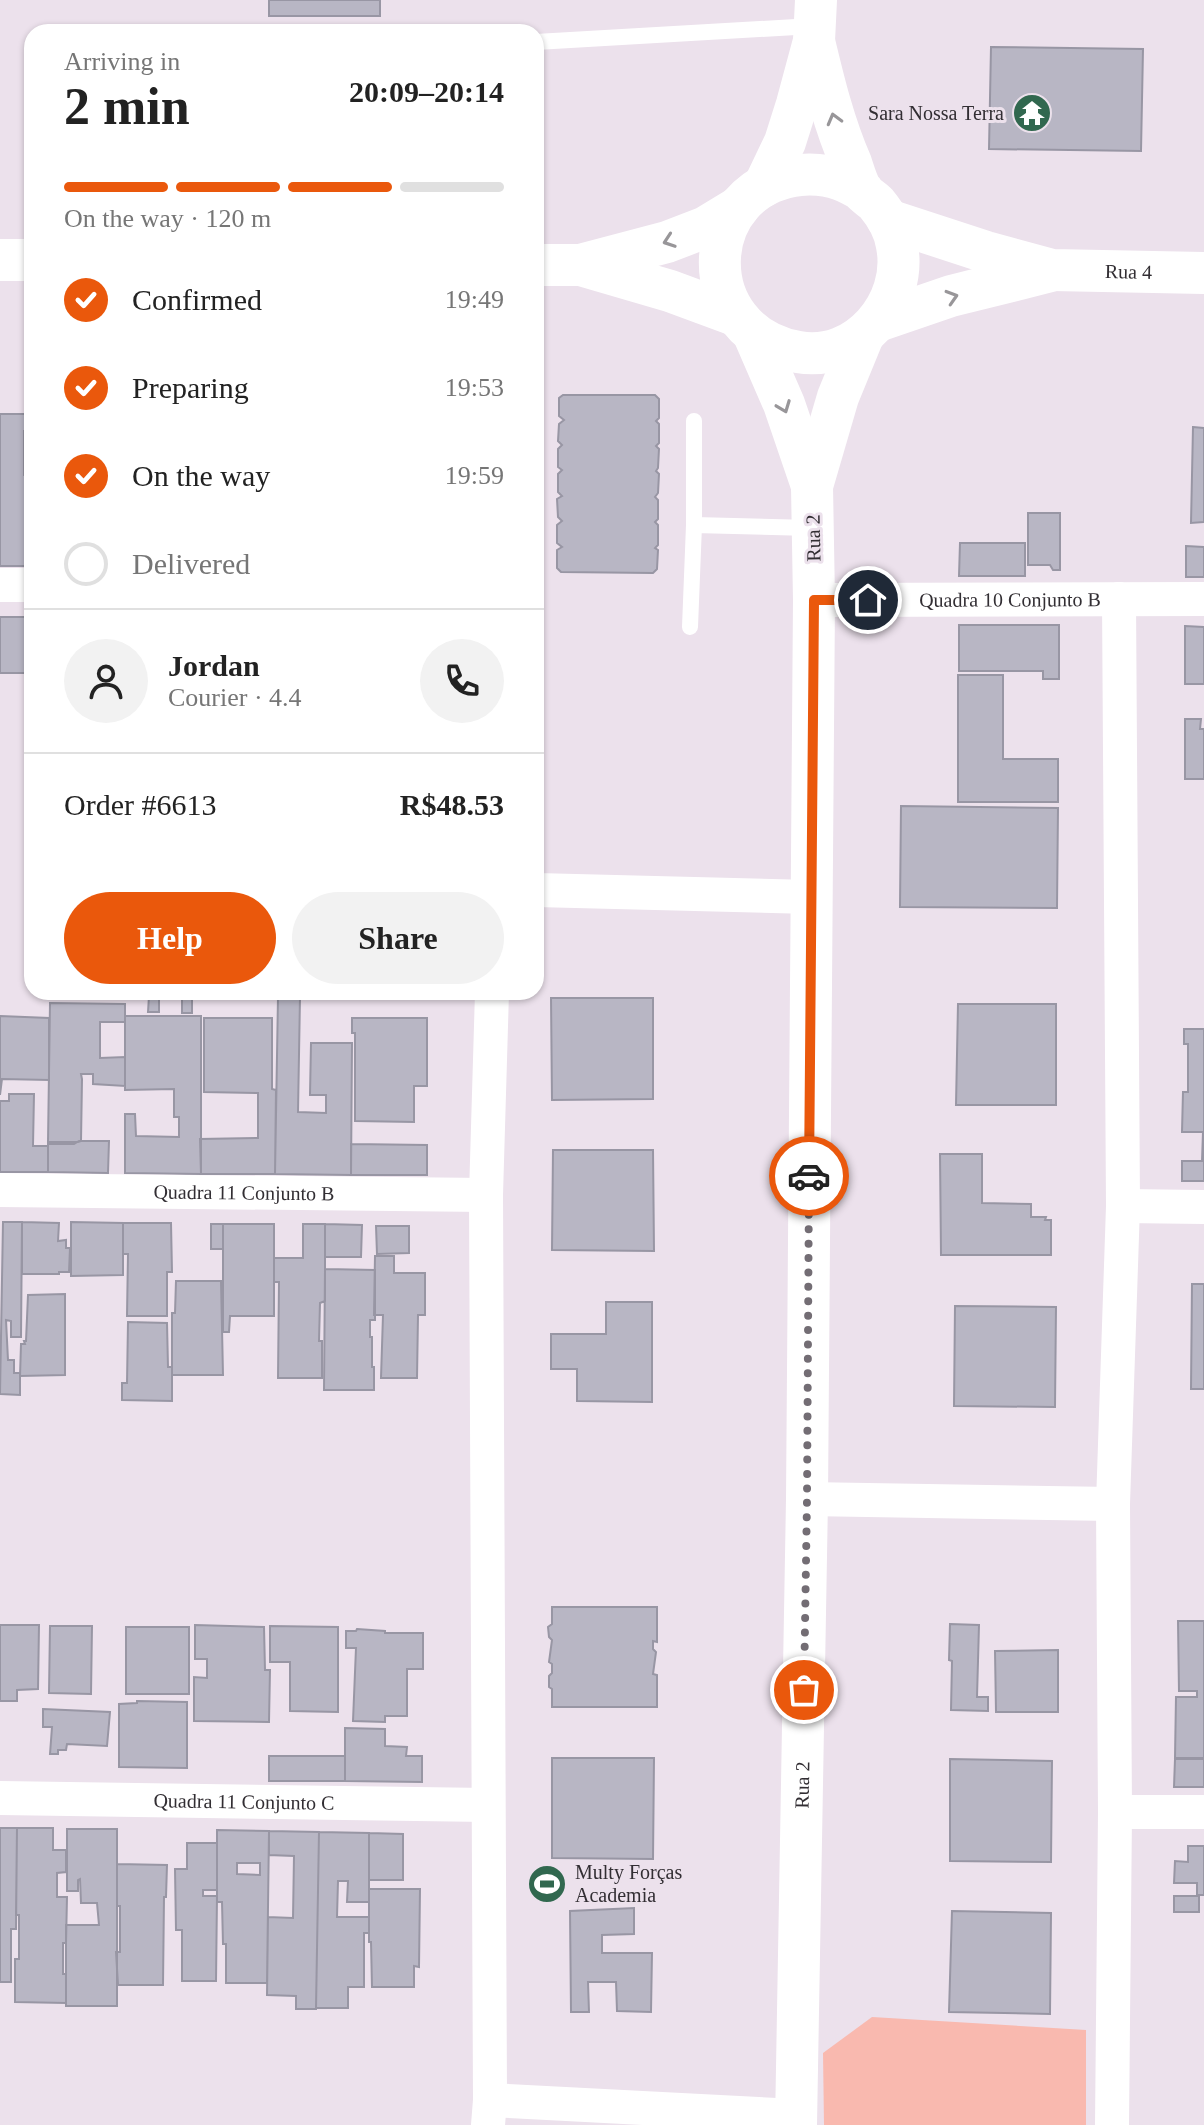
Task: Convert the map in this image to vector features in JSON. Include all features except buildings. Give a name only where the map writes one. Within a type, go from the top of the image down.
[{"type":"street","points":[[812,486],[784,404],[722,289],[719,260],[725,232],[752,196],[785,142],[815,22]]},
{"type":"street","points":[[812,486],[838,397],[871,328],[892,299],[899,272],[897,245],[837,132],[815,22]]},
{"type":"street","points":[[544,265],[580,265],[667,242],[706,227],[752,196],[788,177],[814,174],[840,179],[875,206],[986,252],[1052,270]]},
{"type":"street","points":[[0,260],[24,260]]},
{"type":"street","points":[[580,265],[670,291],[744,325],[780,348],[808,354],[837,349],[871,328],[951,296],[1052,270]]},
{"type":"street","name":"Rua 4","points":[[1052,270],[1204,273]]},
{"type":"street","name":"Rua 2","points":[[796,2121],[807,1499],[814,600],[812,486]]},
{"type":"street","points":[[0,585],[24,585]]},
{"type":"street","points":[[1112,2125],[1115,1812],[1113,1504],[1123,1206],[1119,599]]},
{"type":"street","name":"Quadra 10 Conjunto B","points":[[814,600],[1204,599]]},
{"type":"street","points":[[544,890],[811,897]]},
{"type":"street","points":[[492,1000],[486,1195],[489,2112],[796,2121]]},
{"type":"street","name":"Quadra 11 Conjunto B","points":[[0,1190],[486,1195]]},
{"type":"street","points":[[1123,1206],[1204,1207]]},
{"type":"street","points":[[807,1499],[1113,1504]]},
{"type":"street","name":"Quadra 11 Conjunto C","points":[[0,1798],[488,1805]]},
{"type":"street","points":[[1115,1812],[1204,1812]]},
{"type":"lane","points":[[544,41],[815,22]]},
{"type":"lane","points":[[690,627],[694,421]]},
{"type":"lane","points":[[694,525],[813,528]]},
{"type":"shaded area","points":[[872,2017],[1086,2030],[1086,2125],[824,2125],[823,2053]]},
{"type":"way so far","points":[[804,1690],[809,1176]]},
{"type":"place","name":"Sara Nossa Terra","points":[[1032,113]]},
{"type":"place","name":"Multy Forças Academia","points":[[547,1884]]},
{"type":"route","points":[[809,1176],[814,600],[868,600]]}]
